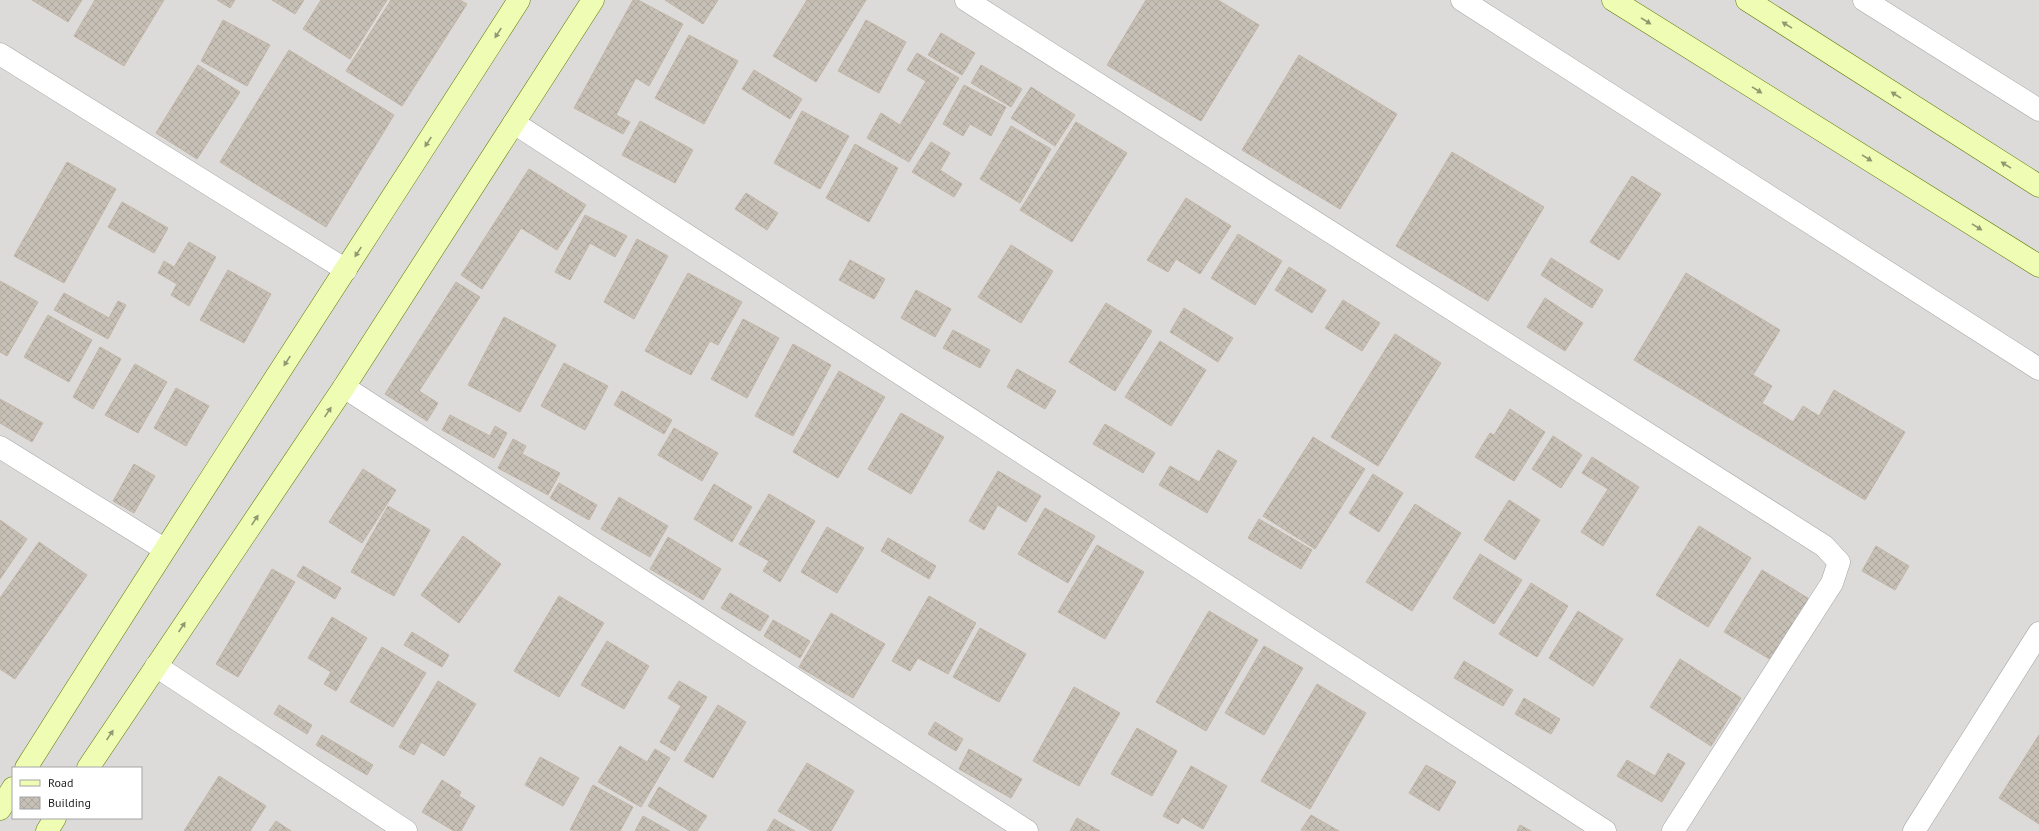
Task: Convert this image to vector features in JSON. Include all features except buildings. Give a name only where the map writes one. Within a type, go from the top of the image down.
[{"type":"street","points":[[27,767],[164,549],[346,270],[519,0]]},
{"type":"street","points":[[89,767],[344,387],[592,0]]},
{"type":"street","points":[[966,0],[1824,546],[1839,562],[1832,583],[1673,831]]},
{"type":"street","points":[[1462,0],[2039,368]]},
{"type":"street","points":[[1613,0],[2039,266]]},
{"type":"street","points":[[1747,0],[2039,186]]},
{"type":"street","points":[[1864,0],[2039,110]]},
{"type":"street","points":[[0,54],[346,270]]},
{"type":"street","points":[[514,123],[1605,831]]},
{"type":"street","points":[[344,387],[1027,831]]},
{"type":"street","points":[[0,447],[164,549]]},
{"type":"street","points":[[1914,831],[2039,633]]},
{"type":"street","points":[[156,666],[406,831]]},
{"type":"street","points":[[0,809],[12,790]]},
{"type":"street","points":[[47,831],[54,819]]},
{"type":"shaded area","points":[[0,0],[2039,0],[2039,831],[0,831]]}]
